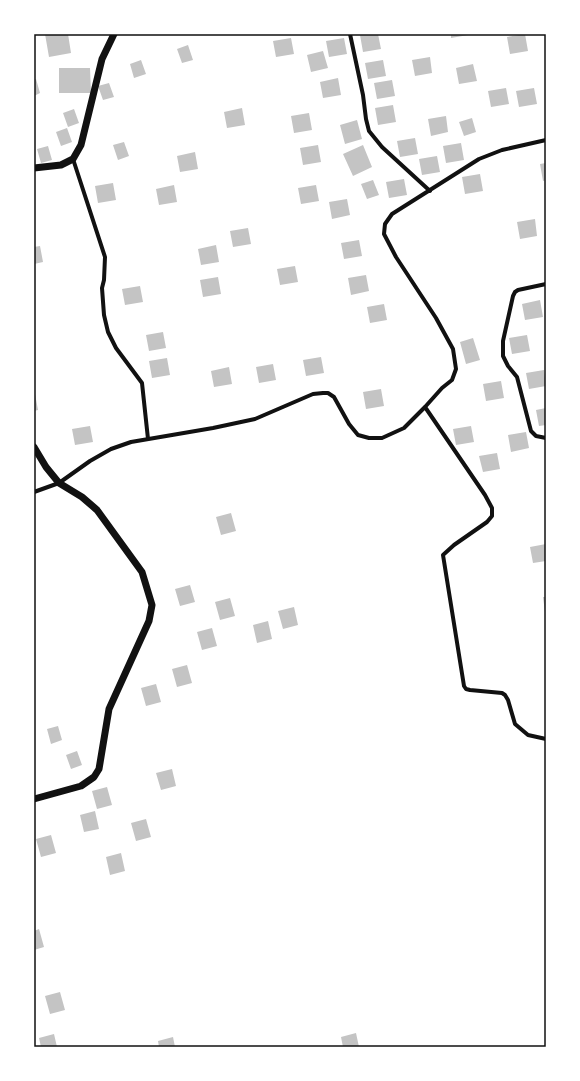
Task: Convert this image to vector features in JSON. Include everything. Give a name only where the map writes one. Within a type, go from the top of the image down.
[{"type":"street","points":[[34,168],[61,165],[73,159],[81,145],[102,59],[114,34]]},
{"type":"street","points":[[350,34],[369,131],[382,147],[430,191]]},
{"type":"street","points":[[34,492],[59,483],[90,461],[111,449],[131,442],[255,419],[313,394],[328,393],[334,397],[349,424],[358,435],[369,438],[382,438],[404,428],[442,388],[452,380],[456,369],[453,349],[436,318],[396,257],[384,234],[385,224],[392,214],[479,159],[502,150],[546,140]]},
{"type":"street","points":[[73,159],[105,257],[104,280],[102,288],[104,315],[108,332],[116,348],[142,383],[148,439]]},
{"type":"street","points":[[546,284],[515,292],[503,341],[503,356],[508,366],[517,377],[531,431],[536,436],[546,438]]},
{"type":"street","points":[[425,407],[485,495],[492,508],[492,516],[487,522],[454,545],[443,555],[464,686],[466,689],[470,690],[502,693],[508,700],[515,724],[528,735],[546,739]]},
{"type":"street","points":[[34,447],[46,467],[59,483],[82,497],[97,510],[142,572],[152,605],[149,621],[109,710],[99,769],[94,777],[81,786],[34,799]]},
{"type":"building","points":[[45,34],[68,34],[71,53],[49,57]]},
{"type":"building","points":[[378,34],[381,49],[363,52],[360,35]]},
{"type":"building","points":[[451,34],[468,34],[468,35],[451,38]]},
{"type":"building","points":[[525,34],[528,51],[510,54],[507,37]]},
{"type":"building","points":[[291,38],[294,54],[276,57],[273,41]]},
{"type":"building","points":[[344,38],[347,54],[329,57],[326,41]]},
{"type":"building","points":[[188,45],[193,60],[182,63],[177,49]]},
{"type":"building","points":[[323,51],[328,68],[311,72],[307,55]]},
{"type":"building","points":[[430,57],[432,73],[415,76],[412,60]]},
{"type":"building","points":[[141,60],[146,74],[134,78],[130,64]]},
{"type":"building","points":[[383,60],[386,76],[368,79],[365,63]]},
{"type":"building","points":[[473,64],[477,81],[459,84],[456,68]]},
{"type":"building","points":[[59,68],[90,68],[91,93],[59,93]]},
{"type":"building","points":[[338,78],[341,95],[323,98],[320,82]]},
{"type":"building","points":[[36,79],[40,93],[34,96],[34,80]]},
{"type":"building","points":[[392,80],[395,96],[377,99],[374,83]]},
{"type":"building","points":[[109,83],[114,97],[103,100],[98,86]]},
{"type":"building","points":[[506,88],[509,104],[491,107],[488,91]]},
{"type":"building","points":[[534,88],[537,104],[519,107],[516,91]]},
{"type":"building","points":[[393,105],[396,122],[378,125],[375,108]]},
{"type":"building","points":[[242,108],[245,125],[227,128],[224,112]]},
{"type":"building","points":[[74,109],[79,123],[68,127],[63,113]]},
{"type":"building","points":[[309,113],[312,130],[294,133],[291,116]]},
{"type":"building","points":[[446,116],[448,132],[431,136],[428,119]]},
{"type":"building","points":[[472,118],[476,132],[464,136],[459,122]]},
{"type":"building","points":[[357,120],[362,139],[345,144],[340,125]]},
{"type":"building","points":[[67,128],[72,142],[61,146],[56,132]]},
{"type":"building","points":[[415,138],[418,154],[400,157],[397,141]]},
{"type":"building","points":[[124,142],[129,156],[118,160],[113,145]]},
{"type":"building","points":[[461,143],[464,160],[446,163],[443,146]]},
{"type":"building","points":[[318,145],[321,162],[303,165],[300,148]]},
{"type":"building","points":[[363,145],[372,167],[353,176],[343,154]]},
{"type":"building","points":[[48,146],[52,160],[41,163],[37,149]]},
{"type":"building","points":[[195,152],[198,169],[180,172],[177,156]]},
{"type":"building","points":[[437,156],[440,172],[422,175],[419,159]]},
{"type":"building","points":[[546,163],[546,180],[543,181],[540,164]]},
{"type":"building","points":[[480,174],[483,191],[465,194],[462,177]]},
{"type":"building","points":[[404,179],[407,195],[389,198],[386,182]]},
{"type":"building","points":[[373,180],[379,195],[367,199],[361,184]]},
{"type":"building","points":[[113,183],[116,200],[98,203],[95,186]]},
{"type":"building","points":[[174,185],[177,202],[159,205],[156,189]]},
{"type":"building","points":[[316,185],[319,201],[301,204],[298,188]]},
{"type":"building","points":[[347,199],[350,215],[332,219],[329,202]]},
{"type":"building","points":[[535,219],[537,236],[520,239],[517,222]]},
{"type":"building","points":[[248,228],[251,244],[233,247],[230,231]]},
{"type":"building","points":[[359,240],[362,256],[344,259],[341,243]]},
{"type":"building","points":[[216,245],[219,262],[201,265],[198,249]]},
{"type":"building","points":[[40,246],[43,262],[34,264],[34,247]]},
{"type":"building","points":[[295,266],[298,282],[280,285],[277,269]]},
{"type":"building","points":[[366,275],[369,291],[351,295],[348,278]]},
{"type":"building","points":[[218,277],[221,294],[203,297],[200,280]]},
{"type":"building","points":[[140,286],[143,302],[125,305],[122,289]]},
{"type":"building","points":[[540,300],[543,317],[525,320],[522,304]]},
{"type":"building","points":[[384,304],[387,320],[370,323],[367,307]]},
{"type":"building","points":[[163,332],[166,348],[149,351],[146,335]]},
{"type":"building","points":[[527,335],[530,351],[512,354],[509,338]]},
{"type":"building","points":[[473,338],[480,360],[466,364],[460,342]]},
{"type":"building","points":[[321,357],[324,373],[306,376],[303,360]]},
{"type":"building","points":[[167,358],[170,375],[152,378],[149,361]]},
{"type":"building","points":[[273,364],[276,380],[259,383],[256,367]]},
{"type":"building","points":[[229,367],[232,384],[214,387],[211,371]]},
{"type":"building","points":[[544,370],[546,386],[529,389],[526,373]]},
{"type":"building","points":[[501,381],[504,398],[486,401],[483,384]]},
{"type":"building","points":[[381,389],[384,406],[366,409],[363,392]]},
{"type":"building","points":[[34,394],[38,410],[34,411]]},
{"type":"building","points":[[546,408],[546,425],[539,426],[536,410]]},
{"type":"building","points":[[90,426],[93,442],[75,445],[72,429]]},
{"type":"building","points":[[471,426],[474,442],[456,445],[453,429]]},
{"type":"building","points":[[526,432],[529,448],[511,452],[508,435]]},
{"type":"building","points":[[497,453],[500,469],[483,472],[479,456]]},
{"type":"building","points":[[231,513],[236,531],[221,535],[216,517]]},
{"type":"building","points":[[546,544],[546,561],[533,563],[530,547]]},
{"type":"building","points":[[190,585],[195,602],[180,606],[175,589]]},
{"type":"building","points":[[543,597],[546,597],[546,612],[545,612]]},
{"type":"building","points":[[230,598],[235,616],[220,620],[215,602]]},
{"type":"building","points":[[294,607],[298,625],[283,629],[278,611]]},
{"type":"building","points":[[268,621],[272,639],[257,643],[253,625]]},
{"type":"building","points":[[212,628],[217,646],[202,650],[197,632]]},
{"type":"building","points":[[187,665],[192,683],[177,687],[172,669]]},
{"type":"building","points":[[156,684],[161,702],[146,706],[141,688]]},
{"type":"building","points":[[58,726],[62,740],[51,744],[47,729]]},
{"type":"building","points":[[77,751],[82,765],[71,769],[66,755]]},
{"type":"building","points":[[172,769],[176,786],[161,790],[156,773]]},
{"type":"building","points":[[107,787],[112,805],[97,809],[92,791]]},
{"type":"building","points":[[95,811],[99,829],[84,832],[80,815]]},
{"type":"building","points":[[146,819],[151,837],[136,841],[131,823]]},
{"type":"building","points":[[51,835],[56,853],[41,857],[36,839]]},
{"type":"building","points":[[121,853],[125,871],[110,875],[106,857]]},
{"type":"building","points":[[39,929],[44,947],[34,950],[34,931]]},
{"type":"building","points":[[60,992],[65,1010],[50,1014],[45,996]]},
{"type":"building","points":[[356,1033],[359,1047],[343,1047],[341,1037]]},
{"type":"building","points":[[54,1034],[57,1047],[41,1047],[39,1038]]},
{"type":"building","points":[[173,1037],[175,1047],[159,1047],[158,1041]]}]
